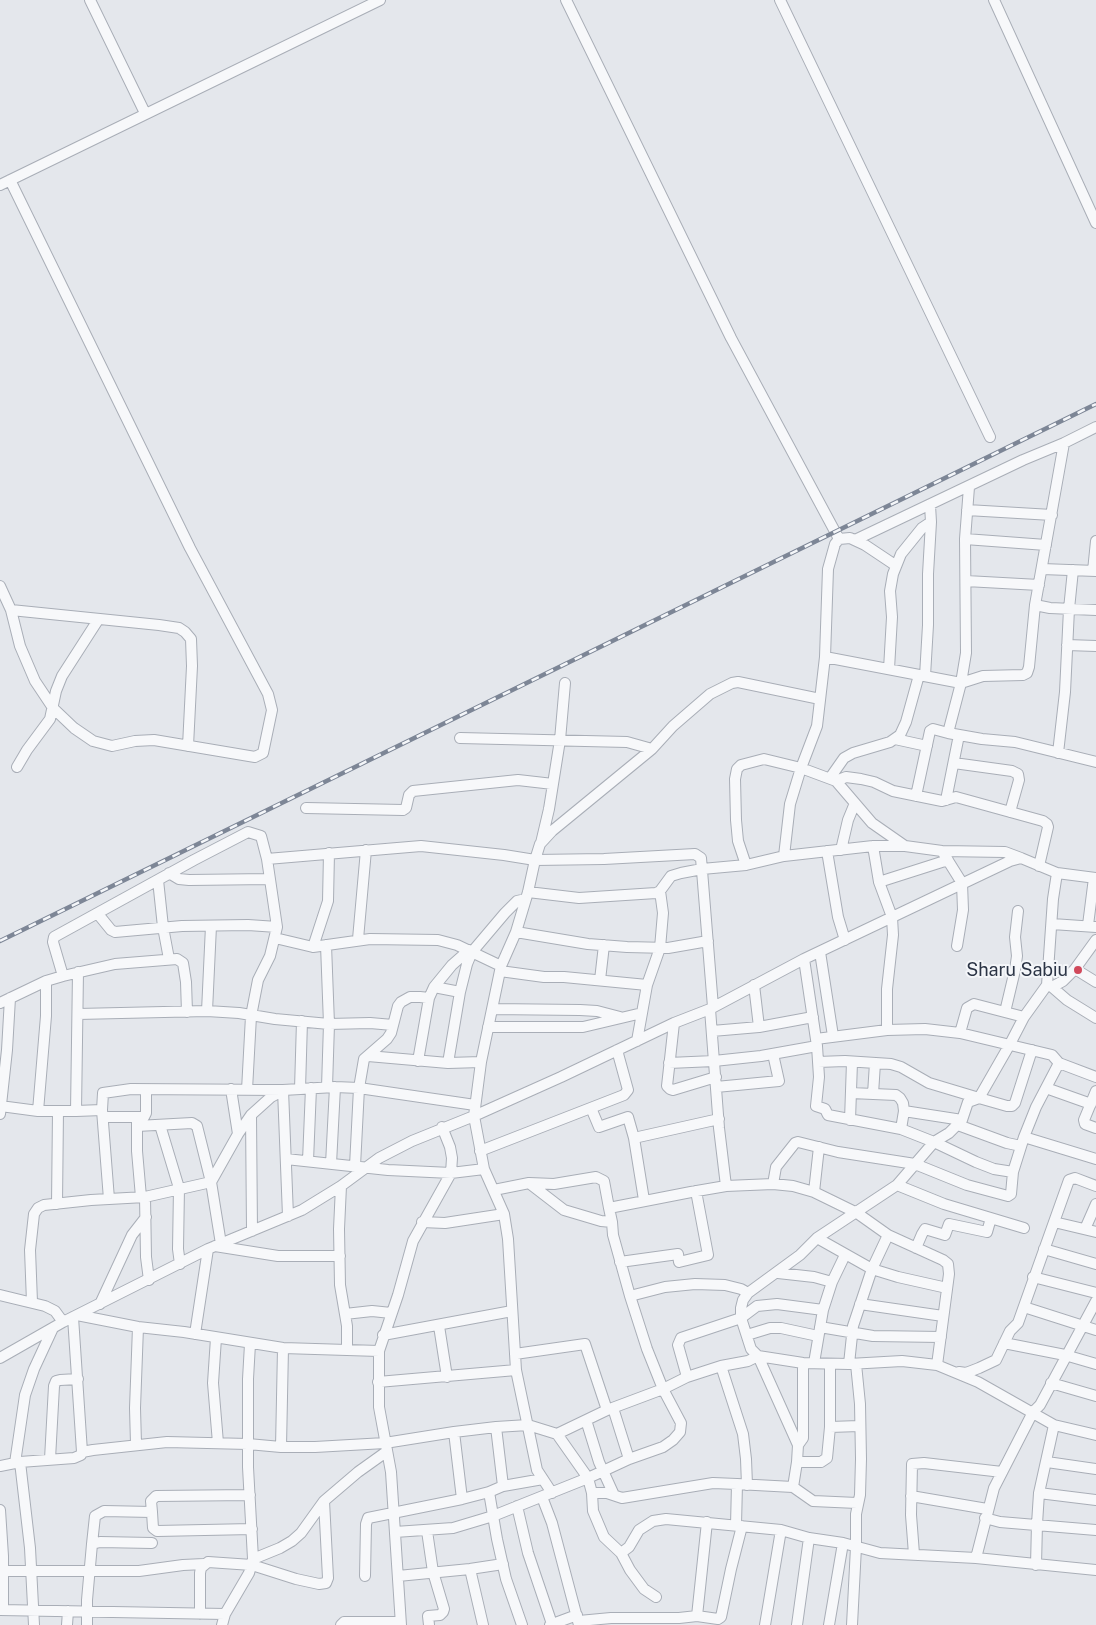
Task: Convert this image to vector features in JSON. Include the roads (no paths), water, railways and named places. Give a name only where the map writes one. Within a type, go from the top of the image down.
[{"type":"street","points":[[90,0],[145,113]]},
{"type":"street","points":[[0,185],[380,0]]},
{"type":"street","points":[[566,0],[731,338],[839,539]]},
{"type":"street","points":[[780,0],[990,438]]},
{"type":"street","points":[[994,0],[1096,223]]},
{"type":"street","points":[[0,586],[11,610],[20,646],[35,681],[53,708],[74,728],[93,740],[112,746],[135,741],[154,740],[255,757],[263,753],[267,740],[272,703],[190,548],[10,180]]},
{"type":"street","points":[[855,540],[1096,427]]},
{"type":"street","points":[[825,657],[961,683],[983,676],[1023,675],[1027,673],[1030,667],[1035,605],[1064,443]]},
{"type":"street","points":[[948,733],[961,683],[967,637],[965,539],[968,487]]},
{"type":"street","points":[[833,779],[844,758],[853,753],[895,739],[900,735],[906,722],[922,675],[931,522],[930,505]]},
{"type":"street","points":[[967,510],[1052,515]]},
{"type":"street","points":[[889,669],[892,616],[890,591],[895,566],[922,528],[931,522]]},
{"type":"street","points":[[784,856],[790,804],[817,726],[825,657],[828,569],[835,544],[839,539],[850,538],[895,566]]},
{"type":"street","points":[[965,539],[1046,545]]},
{"type":"street","points":[[1042,569],[1095,571],[1096,540]]},
{"type":"street","points":[[1058,753],[1065,692],[1069,608],[1073,570]]},
{"type":"street","points":[[966,581],[1039,585]]},
{"type":"street","points":[[1035,605],[1096,610]]},
{"type":"street","points":[[11,610],[179,628],[185,632],[191,639],[192,666],[188,746]]},
{"type":"street","points":[[17,767],[50,719],[56,691],[62,676],[98,620]]},
{"type":"street","points":[[1068,645],[1096,646]]},
{"type":"street","points":[[540,844],[563,822],[652,749],[673,726],[710,694],[738,682],[820,700]]},
{"type":"street","points":[[552,1493],[537,1470],[516,1370],[508,1239],[504,1214],[484,1168],[475,1110],[481,1062],[501,968],[516,932],[527,895],[553,784],[560,740],[565,683]]},
{"type":"street","points":[[916,796],[932,730],[982,739],[1015,742],[1096,762]]},
{"type":"street","points":[[946,800],[959,735]]},
{"type":"street","points":[[460,738],[627,742],[652,749]]},
{"type":"street","points":[[895,739],[927,746]]},
{"type":"street","points":[[746,865],[738,841],[735,779],[737,768],[741,765],[764,759],[801,768],[833,779],[846,777],[874,782],[893,791],[916,796],[942,801],[956,797],[1047,824],[1048,827],[1039,866]]},
{"type":"street","points":[[954,762],[1012,771],[1018,774],[1019,780],[1010,812]]},
{"type":"street","points":[[833,779],[872,823],[905,846]]},
{"type":"street","points":[[306,808],[403,810],[406,808],[409,793],[413,791],[518,780],[553,784]]},
{"type":"street","points":[[840,850],[855,803]]},
{"type":"street","points":[[62,976],[53,942],[54,937],[248,832],[261,836],[267,859],[277,927],[266,968],[258,980],[251,1016],[247,1090]]},
{"type":"street","points":[[267,859],[421,846],[535,860],[604,859],[696,854],[701,858],[702,869],[714,1061],[726,1186]]},
{"type":"street","points":[[873,846],[879,882],[892,917],[887,989],[887,1030]]},
{"type":"street","points":[[637,1041],[647,985],[660,948],[663,913],[660,891],[671,876],[702,869],[746,865],[784,856],[873,846],[905,846],[945,855],[1005,852],[1057,873],[1095,878],[1092,926],[1052,924]]},
{"type":"street","points":[[358,939],[366,850]]},
{"type":"street","points":[[827,851],[838,917],[845,940]]},
{"type":"street","points":[[313,947],[328,901],[329,853]]},
{"type":"street","points":[[879,882],[945,855]]},
{"type":"street","points":[[945,855],[962,883],[963,910],[958,946]]},
{"type":"street","points":[[0,1358],[71,1318],[180,1264],[252,1230],[302,1210],[341,1186],[379,1158],[412,1140],[475,1110],[712,1008],[804,959],[962,883],[1021,858]]},
{"type":"street","points":[[170,873],[179,879],[189,880],[270,879]]},
{"type":"street","points":[[1050,986],[1052,924],[1057,873]]},
{"type":"street","points":[[158,880],[163,927],[169,959]]},
{"type":"street","points":[[418,1061],[429,998],[434,987],[452,965],[470,951],[511,907],[527,895],[579,898],[660,891]]},
{"type":"street","points":[[1005,1012],[1016,970],[1015,937],[1018,911]]},
{"type":"street","points":[[98,914],[111,930],[115,932],[163,927],[248,925],[277,927]]},
{"type":"street","points":[[207,1011],[212,926]]},
{"type":"street","points":[[516,932],[604,945],[660,948],[708,941]]},
{"type":"street","points":[[275,938],[313,947],[358,939],[405,938],[438,940],[457,945],[501,968],[544,977],[647,985]]},
{"type":"street","points":[[793,1487],[798,1445],[758,1356],[751,1349],[741,1318],[743,1300],[748,1293],[800,1256],[817,1238],[897,1185],[934,1142],[949,1134],[960,1123],[968,1102],[978,1098],[1024,1017],[1050,986],[1063,981],[1075,969],[1096,940]]},
{"type":"street","points":[[326,945],[331,1087],[331,1164]]},
{"type":"street","points":[[600,980],[604,945]]},
{"type":"street","points":[[448,1063],[460,992],[470,951]]},
{"type":"street","points":[[820,952],[824,969],[832,1036]]},
{"type":"street","points":[[0,1003],[46,981],[62,976],[115,964],[169,959],[180,960],[183,963],[186,982],[186,1012]]},
{"type":"street","points":[[804,959],[818,1062],[819,1077],[816,1106],[825,1109],[828,1115],[901,1129],[994,1169],[1013,1172]]},
{"type":"street","points":[[1075,969],[1096,982]]},
{"type":"street","points":[[76,1111],[78,972]]},
{"type":"street","points":[[38,1111],[46,1016],[46,981]]},
{"type":"street","points":[[754,985],[759,1027]]},
{"type":"street","points":[[1050,986],[1067,1000],[1096,1018]]},
{"type":"street","points":[[434,987],[460,992]]},
{"type":"street","points":[[355,1166],[359,1088],[363,1061],[388,1039],[398,1006],[401,1002],[410,997],[429,998]]},
{"type":"street","points":[[10,998],[0,1109],[76,1111],[160,1125],[192,1123],[199,1130],[211,1182],[215,1247],[196,1334]]},
{"type":"street","points":[[960,1033],[967,1008],[974,1004],[1024,1017]]},
{"type":"street","points":[[492,1009],[580,1010],[622,1018]]},
{"type":"street","points":[[78,1014],[207,1011],[239,1013],[302,1022],[393,1025]]},
{"type":"street","points":[[488,1027],[583,1027],[642,1013]]},
{"type":"street","points":[[712,1031],[759,1027],[813,1017]]},
{"type":"street","points":[[302,1022],[308,1162]]},
{"type":"street","points":[[674,1023],[667,1086],[673,1090],[716,1082],[779,1081],[774,1054]]},
{"type":"street","points":[[670,1063],[714,1061],[774,1054],[832,1036],[887,1030],[925,1029],[960,1033],[1052,1055],[1059,1063],[1096,1077]]},
{"type":"street","points":[[480,1151],[627,1093],[627,1085],[617,1050]]},
{"type":"street","points":[[818,1062],[891,1064],[901,1067],[929,1083],[1012,1106],[1015,1103],[1032,1050]]},
{"type":"street","points":[[368,1056],[448,1063],[481,1062]]},
{"type":"street","points":[[850,1120],[852,1062]]},
{"type":"street","points":[[873,1094],[875,1063]]},
{"type":"street","points":[[773,1184],[776,1167],[795,1144],[803,1142],[838,1152],[915,1164],[967,1185],[1008,1196],[1011,1194],[1013,1172],[1022,1141],[1059,1063]]},
{"type":"street","points":[[108,1199],[102,1114],[102,1094],[106,1091],[359,1088],[475,1110]]},
{"type":"street","points":[[1046,1088],[1094,1098],[1084,1120],[1085,1124],[1096,1128]]},
{"type":"street","points":[[137,1122],[145,1116],[146,1090]]},
{"type":"street","points":[[231,1090],[238,1134]]},
{"type":"street","points":[[211,1182],[251,1115],[271,1097],[283,1090]]},
{"type":"street","points":[[283,1090],[288,1216]]},
{"type":"street","points":[[851,1093],[896,1095],[903,1103],[904,1111],[901,1129]]},
{"type":"street","points":[[591,1108],[599,1127],[628,1117],[634,1138],[644,1200]]},
{"type":"street","points":[[58,1111],[58,1204]]},
{"type":"street","points":[[904,1111],[960,1123],[1006,1143],[1022,1141],[1096,1159]]},
{"type":"street","points":[[251,1115],[252,1230]]},
{"type":"street","points":[[634,1138],[719,1119]]},
{"type":"street","points":[[137,1122],[146,1217],[149,1280]]},
{"type":"street","points":[[160,1125],[179,1188],[178,1249],[180,1264]]},
{"type":"street","points":[[341,1625],[344,1622],[401,1623],[391,1472],[379,1407],[378,1351],[412,1241],[451,1174],[452,1158],[450,1147],[442,1127]]},
{"type":"street","points":[[814,1192],[819,1146]]},
{"type":"street","points":[[286,1159],[451,1174],[484,1168]]},
{"type":"street","points":[[396,1532],[453,1528],[493,1516],[588,1478],[629,1459],[664,1447],[680,1432],[681,1423],[647,1349],[630,1296],[620,1262],[604,1181],[596,1177],[554,1184],[529,1183],[494,1190]]},
{"type":"street","points":[[954,1371],[966,1373],[996,1360],[1010,1331],[1018,1323],[1069,1180],[1075,1178],[1096,1186]]},
{"type":"street","points":[[32,1302],[30,1250],[34,1214],[38,1208],[58,1204],[143,1197],[211,1182]]},
{"type":"street","points":[[529,1183],[564,1210],[612,1222]]},
{"type":"street","points":[[609,1208],[726,1186],[773,1184],[793,1186],[814,1192],[857,1213],[888,1235],[948,1264],[947,1288],[937,1365]]},
{"type":"street","points":[[897,1185],[944,1204],[1024,1228]]},
{"type":"street","points":[[341,1186],[339,1229],[340,1285],[347,1326],[347,1350]]},
{"type":"street","points":[[620,1262],[678,1254],[679,1262],[708,1255],[696,1191]]},
{"type":"street","points":[[1085,1229],[1096,1204]]},
{"type":"street","points":[[422,1222],[446,1223],[504,1214]]},
{"type":"street","points":[[100,1304],[132,1235],[146,1217]]},
{"type":"street","points":[[916,1248],[925,1229],[945,1235],[949,1224],[987,1232],[991,1218]]},
{"type":"street","points":[[1054,1222],[1096,1232]]},
{"type":"street","points":[[852,1625],[857,1503],[860,1495],[861,1459],[860,1404],[853,1364],[852,1332],[872,1269],[888,1235]]},
{"type":"street","points":[[817,1238],[872,1269],[947,1288]]},
{"type":"street","points":[[215,1247],[286,1256],[340,1256]]},
{"type":"street","points":[[1044,1248],[1096,1264]]},
{"type":"street","points":[[814,1364],[823,1310],[832,1282],[845,1255]]},
{"type":"street","points":[[778,1272],[814,1277],[832,1282]]},
{"type":"street","points":[[1034,1277],[1096,1293]]},
{"type":"street","points":[[630,1296],[665,1287],[696,1284],[725,1285],[748,1293]]},
{"type":"street","points":[[0,1295],[45,1306],[71,1318],[196,1334],[283,1348],[378,1351]]},
{"type":"street","points":[[976,1558],[994,1488],[1033,1412],[1040,1405],[1096,1301]]},
{"type":"street","points":[[687,1377],[678,1346],[681,1338],[741,1318],[757,1306],[777,1304],[823,1310]]},
{"type":"street","points":[[860,1304],[943,1316]]},
{"type":"street","points":[[1024,1307],[1096,1330]]},
{"type":"street","points":[[345,1314],[372,1311],[391,1313]]},
{"type":"street","points":[[383,1335],[512,1311]]},
{"type":"street","points":[[71,1318],[78,1380],[82,1452]]},
{"type":"street","points":[[439,1326],[447,1377]]},
{"type":"street","points":[[136,1444],[135,1408],[138,1327]]},
{"type":"street","points":[[34,1625],[31,1571],[18,1463],[25,1395],[34,1369],[53,1328]]},
{"type":"street","points":[[747,1335],[770,1328],[781,1328],[819,1332],[852,1332],[872,1336],[941,1337]]},
{"type":"street","points":[[216,1338],[213,1383],[218,1443]]},
{"type":"street","points":[[1004,1343],[1066,1355],[1096,1364]]},
{"type":"street","points":[[222,1625],[225,1614],[242,1587],[253,1562],[248,1444],[250,1344]]},
{"type":"street","points":[[515,1354],[585,1344],[629,1459]]},
{"type":"street","points":[[281,1448],[283,1348]]},
{"type":"street","points":[[557,1434],[610,1409],[664,1389],[687,1377],[721,1366],[748,1361],[758,1356],[814,1364],[902,1361],[937,1365],[978,1382],[1054,1425],[1096,1435]]},
{"type":"street","points":[[798,1445],[803,1438],[803,1363]]},
{"type":"street","points":[[797,1462],[821,1462],[827,1458],[830,1427],[830,1364]]},
{"type":"street","points":[[517,1506],[528,1553],[551,1625],[578,1620],[611,1618],[679,1618],[697,1616],[718,1619],[722,1614],[739,1525],[746,1459],[743,1434],[721,1366]]},
{"type":"street","points":[[378,1382],[516,1370]]},
{"type":"street","points":[[50,1459],[54,1386],[56,1381],[60,1380],[78,1380]]},
{"type":"street","points":[[1051,1383],[1096,1396]]},
{"type":"street","points":[[586,1420],[599,1462],[614,1495]]},
{"type":"street","points":[[0,1466],[50,1459],[74,1458],[81,1455],[82,1452],[136,1444],[167,1442],[248,1444],[281,1448],[386,1447],[454,1432],[528,1425],[557,1434],[588,1478],[592,1493],[593,1511],[604,1537],[621,1554],[644,1589],[656,1597]]},
{"type":"street","points":[[1036,1565],[1039,1493],[1054,1425]]},
{"type":"street","points":[[830,1427],[859,1426]]},
{"type":"street","points":[[496,1427],[503,1486]]},
{"type":"street","points":[[454,1432],[462,1498]]},
{"type":"street","points":[[253,1562],[280,1548],[301,1533],[324,1501],[386,1447]]},
{"type":"street","points":[[1047,1462],[1096,1469]]},
{"type":"street","points":[[914,1554],[911,1466],[915,1463],[1002,1472]]},
{"type":"street","points":[[365,1576],[366,1520],[394,1512],[489,1492],[503,1486],[543,1479]]},
{"type":"street","points":[[592,1493],[614,1495],[622,1498],[712,1483],[742,1484],[793,1487],[813,1501],[857,1503]]},
{"type":"street","points":[[489,1492],[503,1564],[522,1625]]},
{"type":"street","points":[[1039,1493],[1096,1500]]},
{"type":"street","points":[[250,1495],[156,1496],[151,1501],[153,1528],[157,1531],[252,1529]]},
{"type":"street","points":[[911,1496],[986,1514],[1000,1522],[1096,1530]]},
{"type":"street","points":[[542,1497],[552,1523],[578,1620]]},
{"type":"street","points":[[2,1571],[139,1571],[208,1562],[253,1562],[296,1579],[319,1584],[326,1583],[328,1578],[324,1501]]},
{"type":"street","points":[[0,1510],[1,1610],[225,1614]]},
{"type":"street","points":[[87,1625],[87,1600],[95,1516],[104,1511],[152,1512]]},
{"type":"street","points":[[621,1554],[629,1548],[639,1530],[658,1520],[707,1522],[781,1530],[880,1553],[976,1558],[1096,1570]]},
{"type":"street","points":[[697,1616],[707,1522]]},
{"type":"street","points":[[765,1625],[781,1530]]},
{"type":"street","points":[[427,1531],[433,1572],[444,1609],[444,1612],[440,1614],[428,1616],[429,1625]]},
{"type":"street","points":[[797,1625],[809,1538]]},
{"type":"street","points":[[92,1544],[100,1542],[152,1544]]},
{"type":"street","points":[[829,1625],[843,1543]]},
{"type":"street","points":[[200,1614],[200,1573],[204,1564]]},
{"type":"street","points":[[398,1576],[503,1564]]},
{"type":"street","points":[[470,1569],[483,1625]]},
{"type":"street","points":[[67,1625],[68,1612]]},
{"type":"street","points":[[132,1625],[134,1613]]},
{"type":"railway","points":[[0,941],[1096,404]]},
{"type":"place","name":"Sharu Sabiu","points":[[1078,970]]}]
